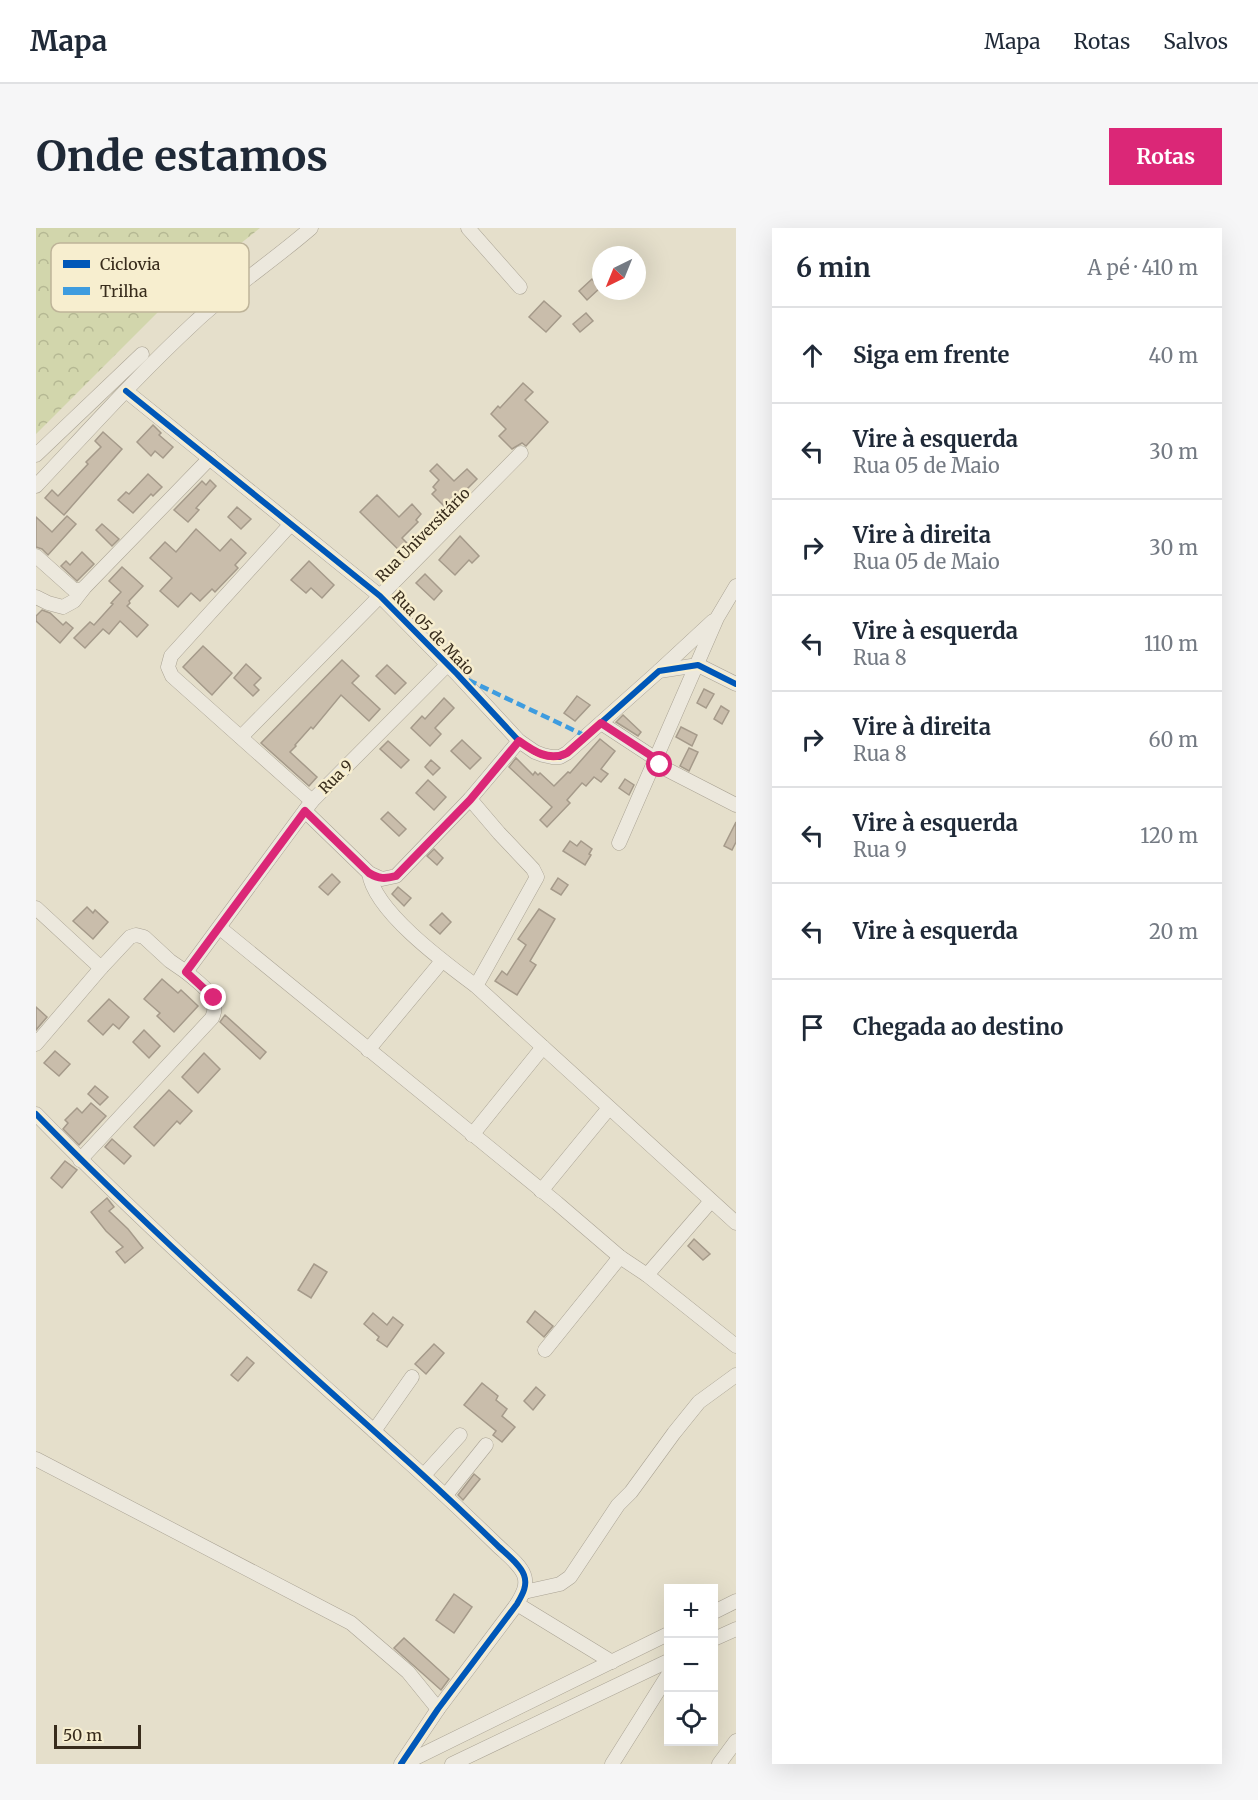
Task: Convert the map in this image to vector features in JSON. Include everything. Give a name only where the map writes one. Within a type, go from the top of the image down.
[{"type":"street","points":[[249,276],[311,228]]},
{"type":"street","points":[[468,228],[520,287]]},
{"type":"street","points":[[36,486],[126,391],[206,312]]},
{"type":"street","points":[[36,455],[142,354]]},
{"type":"street","name":"Rua 05 de Maio","points":[[126,391],[380,596],[448,664],[519,741],[535,752],[552,757],[560,757],[567,753],[717,618]]},
{"type":"street","name":"Rua Universitário","points":[[241,737],[521,453]]},
{"type":"street","points":[[36,597],[57,607],[63,607],[74,601],[210,458]]},
{"type":"street","points":[[290,525],[171,656],[169,671],[241,737],[369,873],[382,879],[396,876]]},
{"type":"street","points":[[36,556],[74,590],[79,591],[84,588]]},
{"type":"street","points":[[619,843],[717,618],[736,586]]},
{"type":"street","name":"Rua 9","points":[[186,972],[308,806],[448,664]]},
{"type":"street","points":[[659,671],[698,665],[736,684]]},
{"type":"street","points":[[601,723],[656,759],[662,767],[736,804]]},
{"type":"street","points":[[378,896],[470,800],[519,741]]},
{"type":"street","points":[[470,800],[533,869],[537,877],[476,986]]},
{"type":"street","points":[[369,873],[370,883],[389,912],[442,961],[476,986],[736,1223]]},
{"type":"street","points":[[36,908],[101,968]]},
{"type":"street","points":[[220,928],[620,1257],[647,1275],[736,1346]]},
{"type":"street","points":[[36,1044],[101,968],[130,937],[136,935],[144,937],[214,998],[212,1018],[80,1160]]},
{"type":"street","points":[[368,1050],[442,961]]},
{"type":"street","points":[[472,1135],[543,1047]]},
{"type":"street","points":[[541,1191],[609,1108]]},
{"type":"street","points":[[36,1114],[80,1160],[257,1325],[424,1475],[521,1569],[526,1582],[521,1598],[438,1709],[402,1764]]},
{"type":"street","points":[[647,1275],[711,1201]]},
{"type":"street","points":[[545,1350],[620,1257]]},
{"type":"street","points":[[521,1598],[560,1584],[570,1577],[618,1505],[631,1492],[674,1432],[699,1402],[736,1375]]},
{"type":"street","points":[[374,1431],[412,1377]]},
{"type":"street","points":[[424,1475],[460,1435]]},
{"type":"street","points":[[446,1496],[486,1445]]},
{"type":"street","points":[[36,1459],[351,1623],[408,1672],[438,1709]]},
{"type":"street","points":[[521,1598],[612,1662]]},
{"type":"street","points":[[718,1610],[736,1601]]},
{"type":"street","points":[[716,1638],[736,1629]]},
{"type":"street","points":[[402,1764],[664,1636]]},
{"type":"street","points":[[452,1764],[664,1663]]},
{"type":"street","points":[[612,1764],[664,1683]]},
{"type":"street","points":[[720,1764],[736,1742]]},
{"type":"green space","points":[[36,228],[260,228],[241,243],[51,243],[51,312],[158,312],[36,434]]},
{"type":"building","points":[[592,279],[592,295],[587,300],[579,291]]},
{"type":"building","points":[[544,301],[561,316],[546,332],[529,317]]},
{"type":"building","points":[[586,313],[593,321],[580,332],[573,324]]},
{"type":"building","points":[[523,383],[533,392],[525,400],[548,422],[526,446],[522,443],[512,449],[499,436],[506,429],[491,414],[498,406],[500,408]]},
{"type":"building","points":[[153,425],[161,433],[159,435],[173,447],[163,458],[155,451],[151,456],[137,442]]},
{"type":"building","points":[[103,432],[122,449],[64,515],[45,498],[52,490],[58,496],[88,464],[86,462],[101,447],[95,441]]},
{"type":"building","points":[[437,464],[454,481],[467,469],[477,479],[447,509],[432,494],[436,490],[433,487],[439,480],[430,471]]},
{"type":"building","points":[[148,474],[162,487],[153,496],[151,494],[133,513],[118,500],[126,492],[129,494]]},
{"type":"building","points":[[210,480],[216,486],[196,508],[199,510],[188,522],[174,510],[202,481],[206,485]]},
{"type":"building","points":[[377,495],[399,517],[412,504],[421,514],[416,520],[418,522],[402,538],[413,549],[406,557],[360,512]]},
{"type":"building","points":[[237,507],[251,519],[241,529],[228,517]]},
{"type":"building","points":[[67,516],[76,524],[48,555],[36,547],[36,517],[52,532]]},
{"type":"building","points":[[102,524],[119,539],[112,546],[96,530]]},
{"type":"building","points":[[196,529],[220,551],[231,539],[246,553],[235,565],[238,568],[215,592],[212,589],[200,601],[191,593],[178,607],[160,591],[172,578],[150,558],[165,542],[176,552]]},
{"type":"building","points":[[460,536],[479,556],[472,563],[469,560],[455,575],[439,560]]},
{"type":"building","points":[[82,552],[94,564],[77,581],[61,566],[66,561],[70,565]]},
{"type":"building","points":[[309,561],[334,585],[322,598],[311,588],[306,593],[291,580]]},
{"type":"building","points":[[122,567],[143,586],[127,606],[148,625],[137,637],[120,621],[109,634],[103,629],[85,648],[74,638],[90,622],[94,625],[113,604],[111,603],[121,592],[109,581]]},
{"type":"building","points":[[425,574],[442,591],[434,600],[416,583]]},
{"type":"building","points":[[42,610],[50,613],[63,625],[66,622],[73,628],[60,643],[36,621],[36,616]]},
{"type":"building","points":[[203,646],[232,673],[212,695],[183,667]]},
{"type":"building","points":[[342,660],[359,676],[352,683],[380,709],[369,721],[341,695],[313,729],[311,727],[290,752],[317,777],[309,786],[261,743]]},
{"type":"building","points":[[246,664],[261,678],[254,685],[259,690],[253,696],[234,678]]},
{"type":"building","points":[[387,665],[406,683],[395,694],[376,676]]},
{"type":"building","points":[[704,689],[714,694],[706,708],[697,703]]},
{"type":"building","points":[[577,696],[590,705],[575,721],[564,713]]},
{"type":"building","points":[[444,698],[454,708],[435,728],[441,734],[430,746],[411,728],[422,716],[425,719]]},
{"type":"building","points":[[721,706],[729,711],[722,724],[714,719]]},
{"type":"building","points":[[623,715],[641,732],[638,736],[616,722]]},
{"type":"building","points":[[681,727],[697,735],[692,746],[676,737]]},
{"type":"building","points":[[600,739],[615,751],[601,769],[608,774],[601,782],[594,777],[586,786],[582,783],[567,800],[570,803],[547,827],[540,820],[552,807],[509,767],[516,758],[533,775],[535,772],[538,775],[540,773],[554,786],[568,772],[570,773]]},
{"type":"building","points":[[462,740],[481,758],[470,769],[451,751]]},
{"type":"building","points":[[388,741],[409,760],[401,768],[380,749]]},
{"type":"building","points":[[689,748],[698,752],[689,771],[680,766]]},
{"type":"building","points":[[431,760],[440,768],[433,775],[425,767]]},
{"type":"building","points":[[625,779],[634,785],[629,795],[619,788]]},
{"type":"building","points":[[428,780],[446,797],[434,810],[416,793]]},
{"type":"building","points":[[388,812],[406,829],[399,836],[381,819]]},
{"type":"building","points":[[736,822],[736,842],[732,850],[724,846]]},
{"type":"building","points":[[570,841],[577,846],[581,841],[592,849],[585,865],[563,851]]},
{"type":"building","points":[[434,849],[443,858],[437,865],[427,856]]},
{"type":"building","points":[[332,874],[340,882],[328,895],[319,887]]},
{"type":"building","points":[[558,878],[568,885],[561,895],[551,889]]},
{"type":"building","points":[[398,887],[411,898],[404,906],[392,894]]},
{"type":"building","points":[[87,907],[93,913],[95,910],[108,922],[93,939],[73,921]]},
{"type":"building","points":[[539,909],[555,919],[530,961],[536,965],[517,995],[495,981],[502,971],[507,975],[526,945],[518,939]]},
{"type":"building","points":[[442,913],[451,922],[440,934],[430,925]]},
{"type":"building","points":[[162,979],[178,993],[181,990],[198,1006],[174,1032],[157,1016],[160,1013],[144,999]]},
{"type":"building","points":[[109,999],[129,1017],[119,1029],[113,1024],[103,1035],[88,1021]]},
{"type":"building","points":[[36,1007],[47,1017],[36,1030]]},
{"type":"building","points":[[225,1015],[266,1052],[260,1059],[220,1022]]},
{"type":"building","points":[[144,1030],[160,1046],[149,1058],[133,1042]]},
{"type":"building","points":[[55,1051],[70,1064],[59,1076],[44,1063]]},
{"type":"building","points":[[204,1053],[220,1069],[198,1093],[182,1077]]},
{"type":"building","points":[[95,1086],[108,1097],[100,1105],[88,1094]]},
{"type":"building","points":[[169,1090],[192,1111],[180,1124],[177,1121],[154,1146],[134,1127]]},
{"type":"building","points":[[91,1103],[106,1116],[79,1145],[63,1129],[68,1123],[65,1120],[77,1108],[82,1113]]},
{"type":"building","points":[[112,1139],[131,1156],[124,1164],[105,1147]]},
{"type":"building","points":[[65,1161],[77,1170],[62,1188],[51,1178]]},
{"type":"building","points":[[107,1198],[114,1207],[109,1211],[128,1229],[143,1248],[125,1263],[116,1252],[123,1247],[91,1212]]},
{"type":"building","points":[[694,1239],[710,1254],[703,1260],[688,1246]]},
{"type":"building","points":[[314,1264],[327,1272],[311,1298],[298,1290]]},
{"type":"building","points":[[535,1311],[553,1326],[544,1337],[527,1322]]},
{"type":"building","points":[[373,1313],[387,1325],[393,1317],[403,1325],[387,1347],[377,1340],[379,1337],[364,1324]]},
{"type":"building","points":[[434,1344],[444,1353],[426,1374],[415,1364]]},
{"type":"building","points":[[247,1357],[254,1363],[238,1381],[231,1375]]},
{"type":"building","points":[[482,1383],[498,1396],[496,1400],[507,1409],[502,1416],[515,1427],[502,1442],[493,1435],[496,1431],[464,1405]]},
{"type":"building","points":[[536,1387],[545,1395],[533,1410],[524,1401]]},
{"type":"building","points":[[474,1474],[480,1479],[463,1500],[458,1495]]},
{"type":"building","points":[[454,1594],[472,1607],[454,1633],[436,1620]]},
{"type":"building","points":[[404,1638],[449,1679],[441,1690],[394,1648]]},
{"type":"marked path","points":[[468,680],[586,736]]},
{"type":"cycle path","points":[[126,391],[380,596],[519,741],[535,752],[552,757],[560,757],[567,753],[659,671],[698,665],[736,684]]},
{"type":"cycle path","points":[[36,1114],[167,1243],[433,1484],[522,1571],[525,1587],[517,1604],[438,1709],[401,1764]]},
{"type":"route","points":[[214,998],[186,972],[305,811],[369,873],[382,879],[396,876],[470,800],[519,741],[535,752],[560,757],[601,723],[656,759],[660,765]]}]
